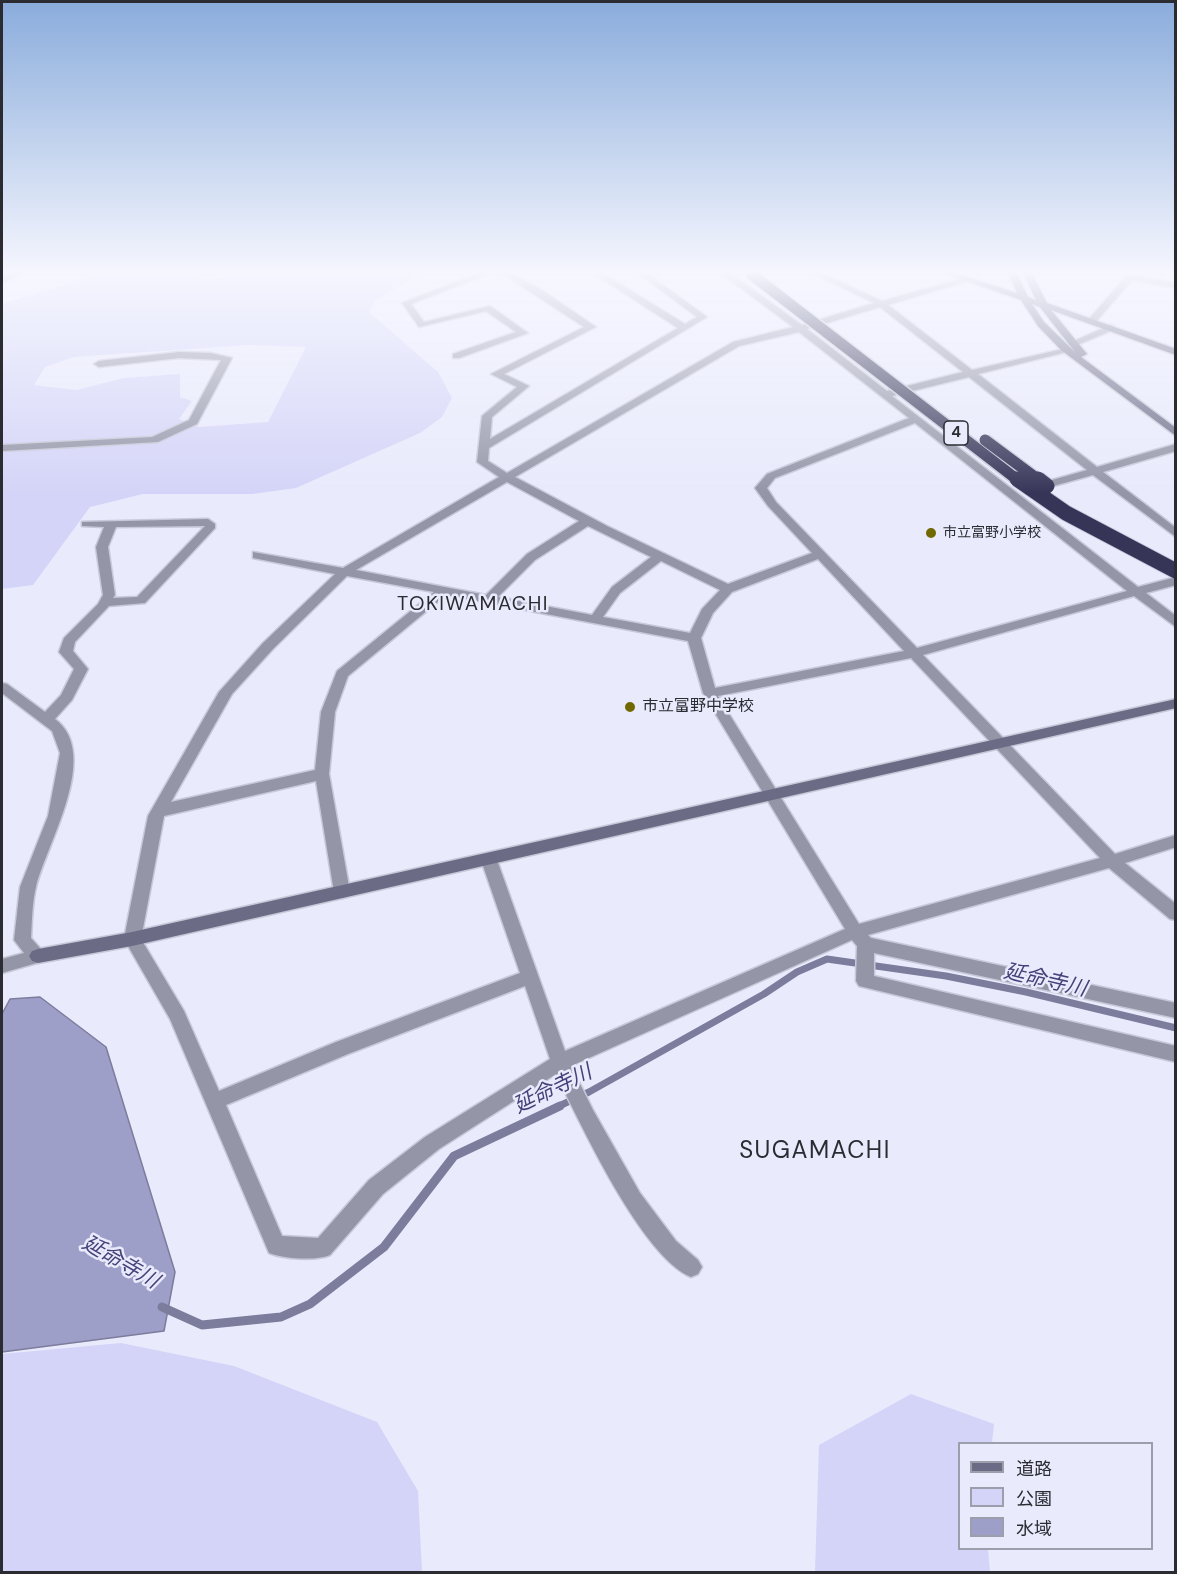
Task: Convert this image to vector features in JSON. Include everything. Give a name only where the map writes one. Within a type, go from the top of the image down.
[{"type":"highway","name":"4","points":[[845,347],[1015,478],[1086,525],[1176,571]]},
{"type":"highway","name":"4","points":[[864,347],[1065,498],[1112,527],[1176,559]]},
{"type":"street","points":[[456,356],[481,347]]},
{"type":"street","points":[[550,347],[496,374],[524,386],[487,416],[482,462],[507,478],[588,521],[728,589]]},
{"type":"street","points":[[483,447],[653,347]]},
{"type":"street","points":[[730,347],[344,572],[226,692],[156,816],[132,939],[178,1016],[276,1246],[323,1248],[376,1188],[432,1143],[560,1062],[860,938],[1176,841]]},
{"type":"street","points":[[826,347],[1176,623]]},
{"type":"street","points":[[936,347],[1092,471],[1176,534]]},
{"type":"street","points":[[885,395],[1066,347]]},
{"type":"street","points":[[1069,347],[1109,382],[1176,433]]},
{"type":"street","points":[[2,448],[154,440],[193,422],[227,358],[177,356],[99,364]]},
{"type":"street","points":[[916,419],[771,476],[761,488],[772,504],[1112,861],[1176,914]]},
{"type":"street","points":[[1012,495],[1176,447]]},
{"type":"street","points":[[489,599],[531,557],[588,521]]},
{"type":"street","points":[[86,524],[208,522],[211,526],[141,600],[104,603]]},
{"type":"street","points":[[47,719],[66,697],[81,669],[66,652],[69,641],[109,595],[102,547],[112,523]]},
{"type":"street","points":[[820,554],[728,589],[707,612],[694,638],[710,693],[770,795],[860,938],[865,981],[1176,1054]]},
{"type":"street","points":[[258,555],[694,638]]},
{"type":"street","points":[[596,619],[616,590],[660,556]]},
{"type":"street","points":[[710,693],[914,653],[1176,581]]},
{"type":"street","points":[[342,892],[322,774],[328,712],[342,674],[444,590]]},
{"type":"street","points":[[2,687],[58,729],[67,753],[56,816],[28,887],[22,940],[38,956]]},
{"type":"street","points":[[2,966],[38,956],[132,939],[489,860],[1176,703]]},
{"type":"street","points":[[160,810],[322,774]]},
{"type":"street","points":[[489,860],[560,1062],[586,1116],[633,1200],[669,1248],[691,1266]]},
{"type":"street","points":[[860,938],[1176,1011]]},
{"type":"street","points":[[215,1101],[342,1048],[530,977]]},
{"type":"green space","points":[[2,347],[212,347],[74,357],[45,367],[34,385],[76,390],[124,378],[180,374],[180,397],[192,401],[179,419],[199,427],[268,422],[306,347],[410,347],[438,372],[452,398],[442,417],[420,433],[296,488],[252,494],[143,494],[90,507],[33,585],[2,589]]},
{"type":"green space","points":[[121,1343],[234,1366],[377,1422],[418,1491],[422,1572],[2,1572],[2,1354]]},
{"type":"green space","points":[[911,1394],[994,1424],[992,1442],[958,1442],[958,1550],[988,1550],[990,1572],[815,1572],[819,1445]]},
{"type":"water","points":[[40,997],[106,1047],[175,1272],[164,1331],[2,1352],[2,1014],[10,999]]},
{"type":"waterway","name":"延命寺川","points":[[557,1107],[589,1092],[764,994],[797,972],[827,959],[946,976],[1026,992],[1176,1028]]},
{"type":"waterway","name":"延命寺川","points":[[162,1307],[202,1325],[281,1317],[310,1304],[384,1247],[454,1156],[560,1106]]},
{"type":"place","name":"市立富野小学校","points":[[931,533]]},
{"type":"place","name":"市立富野中学校","points":[[630,707]]},
{"type":"district","name":"TOKIWAMACHI","points":[[473,605]]},
{"type":"district","name":"SUGAMACHI","points":[[815,1152]]}]
